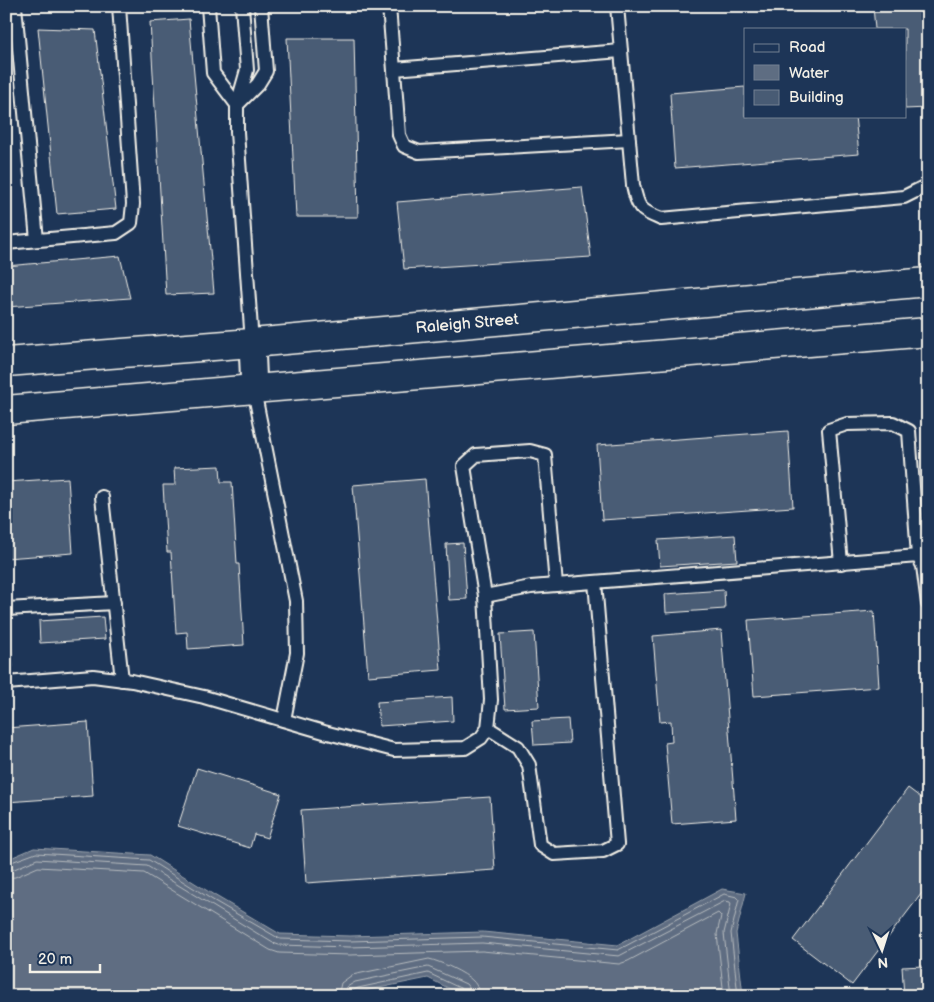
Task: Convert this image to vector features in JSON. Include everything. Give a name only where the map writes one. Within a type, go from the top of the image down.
[{"type":"street","name":"Raleigh Street","points":[[6,362],[252,343],[928,282]]},
{"type":"street","points":[[6,410],[928,332]]},
{"type":"street","points":[[252,343],[254,390]]},
{"type":"lane","points":[[15,6],[36,240]]},
{"type":"lane","points":[[6,243],[116,233],[131,223],[133,204],[119,6]]},
{"type":"lane","points":[[208,6],[213,73],[237,105]]},
{"type":"lane","points":[[242,6],[247,70],[237,105],[252,343]]},
{"type":"lane","points":[[237,105],[258,84],[266,71],[261,6]]},
{"type":"lane","points":[[389,6],[399,135],[404,146],[419,152],[629,140]]},
{"type":"lane","points":[[618,6],[633,185],[636,202],[643,212],[661,219],[904,196],[928,185]]},
{"type":"lane","points":[[394,69],[621,51]]},
{"type":"lane","points":[[254,390],[296,601],[297,653],[284,720]]},
{"type":"lane","points":[[841,563],[828,430],[847,424],[893,423],[909,431],[918,556],[923,566],[928,604]]},
{"type":"lane","points":[[6,683],[93,676],[122,680],[204,697],[394,750],[465,748],[481,738],[488,728],[491,700],[485,596],[464,466],[476,455],[530,451],[545,455],[556,585]]},
{"type":"lane","points":[[102,497],[122,680]]},
{"type":"lane","points":[[485,596],[531,587],[918,556]]},
{"type":"lane","points":[[488,728],[518,747],[529,765],[540,845],[554,854],[604,851],[618,844],[595,582]]},
{"type":"lane","points":[[6,609],[114,603]]},
{"type":"water","points":[[34,848],[150,855],[280,934],[350,936],[483,932],[618,945],[722,889],[746,893],[736,933],[743,996],[464,996],[428,978],[359,992],[352,996],[6,996],[6,860]]},
{"type":"building","points":[[648,6],[829,6],[830,12],[648,8]]},
{"type":"building","points":[[873,6],[928,6],[928,108],[906,109],[906,28],[875,28]]},
{"type":"building","points":[[189,19],[214,293],[166,295],[150,22]]},
{"type":"building","points":[[38,28],[95,30],[116,209],[57,214]]},
{"type":"building","points":[[287,38],[354,38],[358,217],[296,217]]},
{"type":"building","points":[[744,87],[744,118],[855,118],[859,154],[675,168],[670,93]]},
{"type":"building","points":[[582,187],[591,257],[404,269],[397,202]]},
{"type":"building","points":[[120,256],[130,298],[6,307],[6,266]]},
{"type":"building","points":[[788,431],[793,507],[602,520],[597,445]]},
{"type":"building","points":[[220,466],[221,482],[232,482],[244,645],[188,649],[187,632],[176,633],[171,552],[167,552],[163,485],[175,485],[174,468]]},
{"type":"building","points":[[68,478],[73,553],[6,558],[6,482]]},
{"type":"building","points":[[425,479],[441,670],[368,676],[353,485]]},
{"type":"building","points":[[735,535],[737,561],[660,566],[658,540]]},
{"type":"building","points":[[463,543],[467,599],[449,600],[446,544]]},
{"type":"building","points":[[724,590],[725,609],[666,613],[665,594]]},
{"type":"building","points":[[874,611],[879,687],[754,696],[748,620]]},
{"type":"building","points":[[103,617],[105,639],[40,643],[39,621]]},
{"type":"building","points":[[721,630],[736,819],[672,824],[665,743],[672,742],[671,721],[660,722],[653,636]]},
{"type":"building","points":[[534,632],[539,707],[505,709],[500,634]]},
{"type":"building","points":[[6,641],[11,641],[13,667],[6,668]]},
{"type":"building","points":[[452,697],[453,721],[379,726],[377,702]]},
{"type":"building","points":[[568,719],[570,743],[534,745],[532,721]]},
{"type":"building","points":[[88,722],[93,796],[6,802],[6,728]]},
{"type":"building","points":[[197,768],[281,794],[267,838],[254,834],[250,848],[178,826]]},
{"type":"building","points":[[908,788],[928,803],[928,885],[852,985],[793,940]]},
{"type":"building","points":[[490,797],[495,870],[306,883],[301,810]]},
{"type":"building","points":[[924,966],[926,996],[904,996],[902,967]]}]
